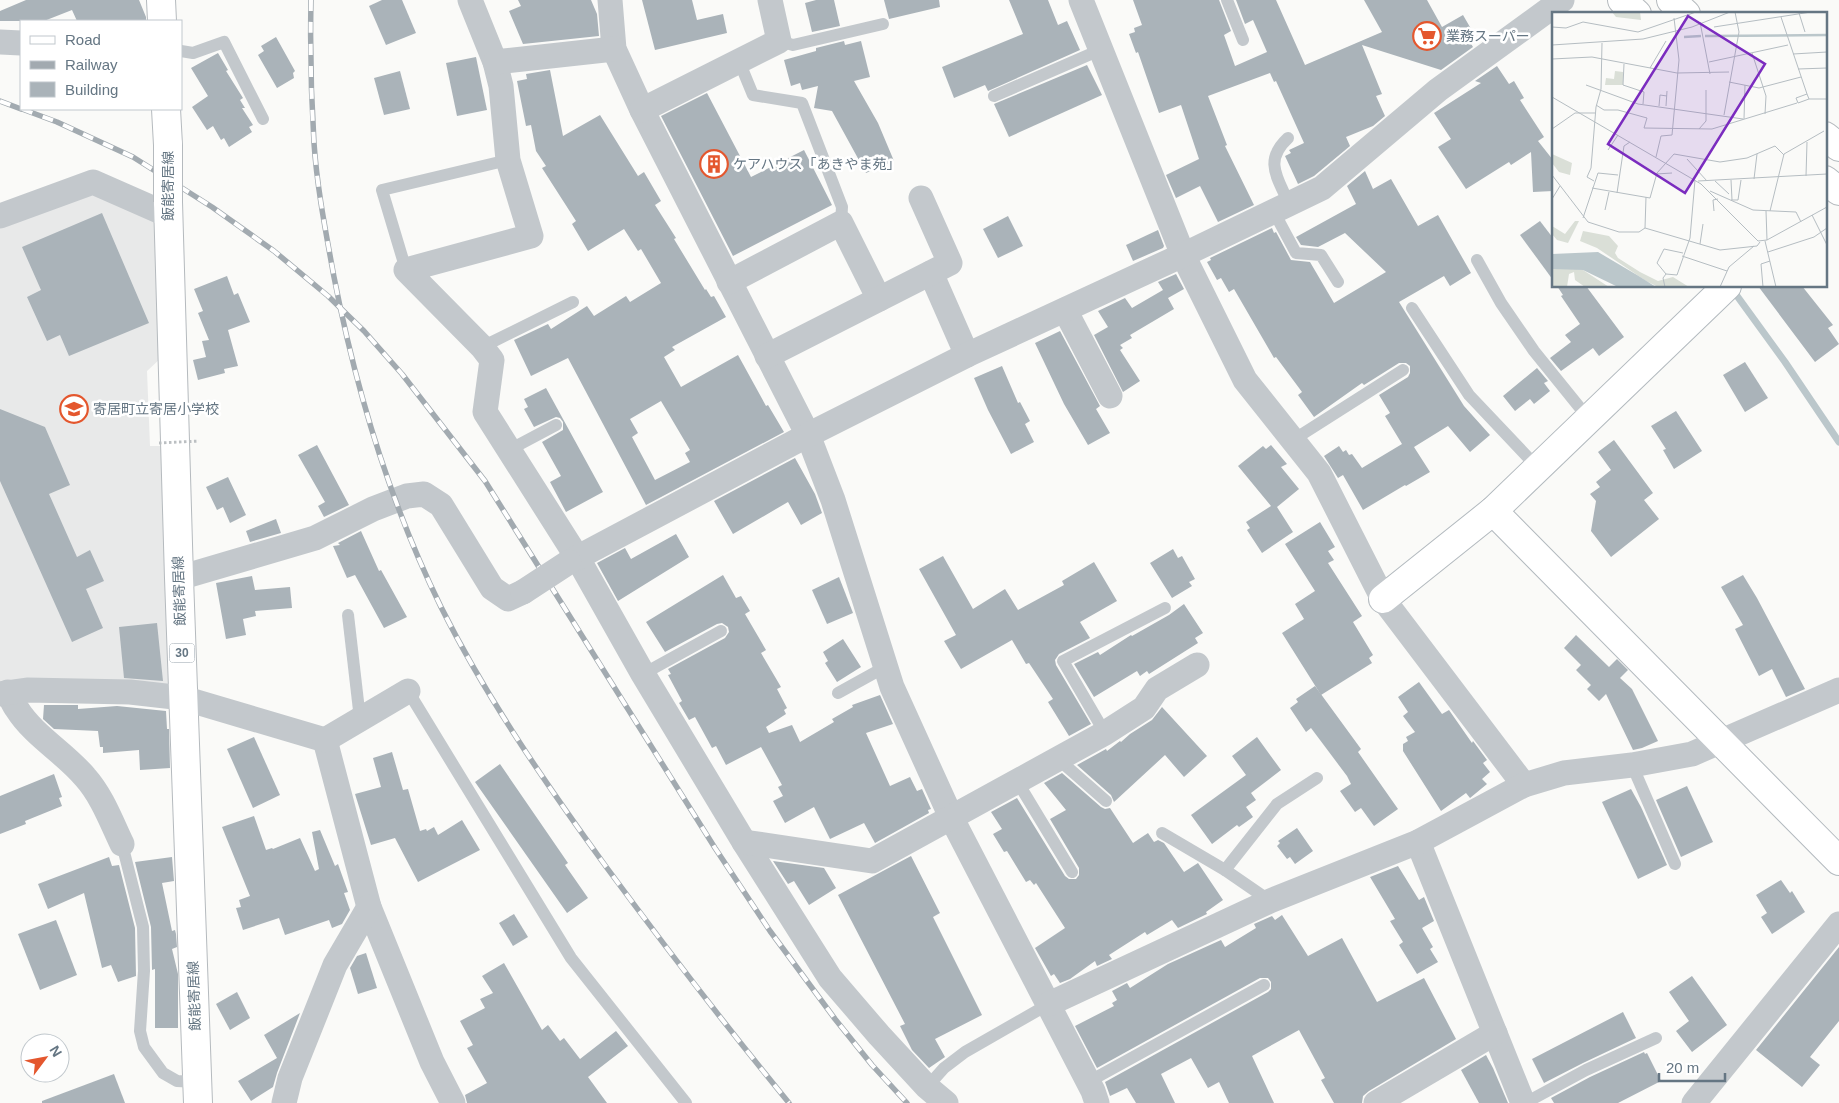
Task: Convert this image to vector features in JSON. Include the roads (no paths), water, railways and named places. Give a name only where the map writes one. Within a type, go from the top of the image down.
[{"type":"main road","points":[[161,0],[162,20]]},
{"type":"main road","points":[[1622,0],[1635,12]]},
{"type":"main road","points":[[1671,0],[1684,12]]},
{"type":"main road","name":"飯能寄居線","points":[[166,110],[179,578],[198,1092]]},
{"type":"main road","points":[[1826,137],[1839,147]]},
{"type":"main road","points":[[1383,599],[1493,511],[1725,288]]},
{"type":"main road","points":[[1493,511],[1839,860]]},
{"type":"street","points":[[470,0],[495,62],[501,86],[508,160],[532,236],[406,270],[482,347],[492,360],[485,412],[744,842],[830,978],[927,1087],[946,1103]]},
{"type":"street","points":[[610,0],[614,49],[642,110],[808,435],[833,500],[892,688],[951,816],[1049,1004],[1092,1092]]},
{"type":"street","points":[[642,110],[779,41],[770,0]]},
{"type":"street","points":[[1081,0],[1183,255],[1245,380],[1319,473],[1383,599],[1524,785]]},
{"type":"street","points":[[179,578],[315,538],[373,509],[407,496],[424,494],[441,505],[492,588],[508,599],[523,592],[573,559],[808,435],[967,355],[1322,188],[1438,90],[1562,0]]},
{"type":"street","points":[[0,42],[20,43]]},
{"type":"street","points":[[495,62],[614,49]]},
{"type":"street","points":[[0,216],[93,182],[168,209]]},
{"type":"street","points":[[767,356],[950,263],[921,198]]},
{"type":"street","points":[[729,282],[841,223],[879,299]]},
{"type":"street","points":[[931,273],[967,355]]},
{"type":"street","points":[[1065,310],[1110,396]]},
{"type":"street","points":[[744,842],[872,861],[1105,733],[1144,708],[1157,689],[1197,665]]},
{"type":"street","points":[[4,693],[27,690],[130,692],[183,698],[325,740],[408,691]]},
{"type":"street","points":[[1049,1004],[1270,901],[1418,842],[1524,785],[1564,773],[1632,765],[1692,754],[1839,690]]},
{"type":"street","points":[[4,693],[27,722],[93,785],[122,844]]},
{"type":"street","points":[[325,740],[369,907],[432,1062],[453,1103]]},
{"type":"street","points":[[1418,842],[1524,1103]]},
{"type":"street","points":[[284,1103],[290,1078],[335,965],[369,907]]},
{"type":"street","points":[[1694,1103],[1839,924]]},
{"type":"street","points":[[1376,1103],[1495,1033]]},
{"type":"lane","points":[[1227,0],[1243,40]]},
{"type":"lane","points":[[779,41],[793,45],[882,24]]},
{"type":"lane","points":[[182,51],[193,53],[224,42],[263,119]]},
{"type":"lane","points":[[994,96],[1100,50]]},
{"type":"lane","points":[[739,61],[752,95],[802,103],[842,207],[841,223]]},
{"type":"lane","points":[[1288,138],[1278,147],[1274,157],[1282,208],[1296,254],[1321,255],[1338,282]]},
{"type":"lane","points":[[406,270],[382,190],[508,160]]},
{"type":"lane","points":[[1477,260],[1501,303],[1534,351],[1588,419]]},
{"type":"lane","points":[[482,347],[573,302]]},
{"type":"lane","points":[[1412,308],[1469,394],[1538,468]]},
{"type":"lane","points":[[1293,440],[1403,370]]},
{"type":"lane","points":[[509,450],[556,425]]},
{"type":"lane","points":[[1105,733],[1063,661],[1165,608]]},
{"type":"lane","points":[[348,615],[360,719]]},
{"type":"lane","points":[[643,674],[721,631]]},
{"type":"lane","points":[[838,693],[885,667]]},
{"type":"lane","points":[[408,691],[571,958],[686,1103]]},
{"type":"lane","points":[[1058,759],[1106,801]]},
{"type":"lane","points":[[1632,765],[1675,864]]},
{"type":"lane","points":[[1225,870],[1277,804],[1317,778]]},
{"type":"lane","points":[[1017,781],[1072,872]]},
{"type":"lane","points":[[1162,833],[1225,870],[1270,901]]},
{"type":"lane","points":[[122,844],[142,927],[144,971],[140,1031],[144,1047],[163,1073],[198,1092]]},
{"type":"lane","points":[[1092,1092],[1264,986]]},
{"type":"lane","points":[[927,1087],[944,1068],[965,1052],[1049,1004]]},
{"type":"lane","points":[[1524,1103],[1586,1070],[1656,1038]]},
{"type":"waterway","points":[[1732,289],[1785,362],[1839,442]]},
{"type":"railway","points":[[311,0],[311,89],[315,160],[334,277],[364,404],[391,487],[423,568],[441,607],[478,675],[540,773],[651,928],[789,1103]]},
{"type":"railway","points":[[0,101],[20,109]]},
{"type":"railway","points":[[25,110],[57,122],[133,157],[212,207],[274,251],[328,296],[364,331],[402,374],[485,481],[715,848],[770,931],[835,1019],[872,1065],[907,1103]]},
{"type":"place","name":"業務スーパー","points":[[1427,36]]},
{"type":"place","name":"ケアハウス「あきやま苑」","points":[[714,164]]},
{"type":"place","name":"寄居町立寄居小学校","points":[[74,409]]}]
